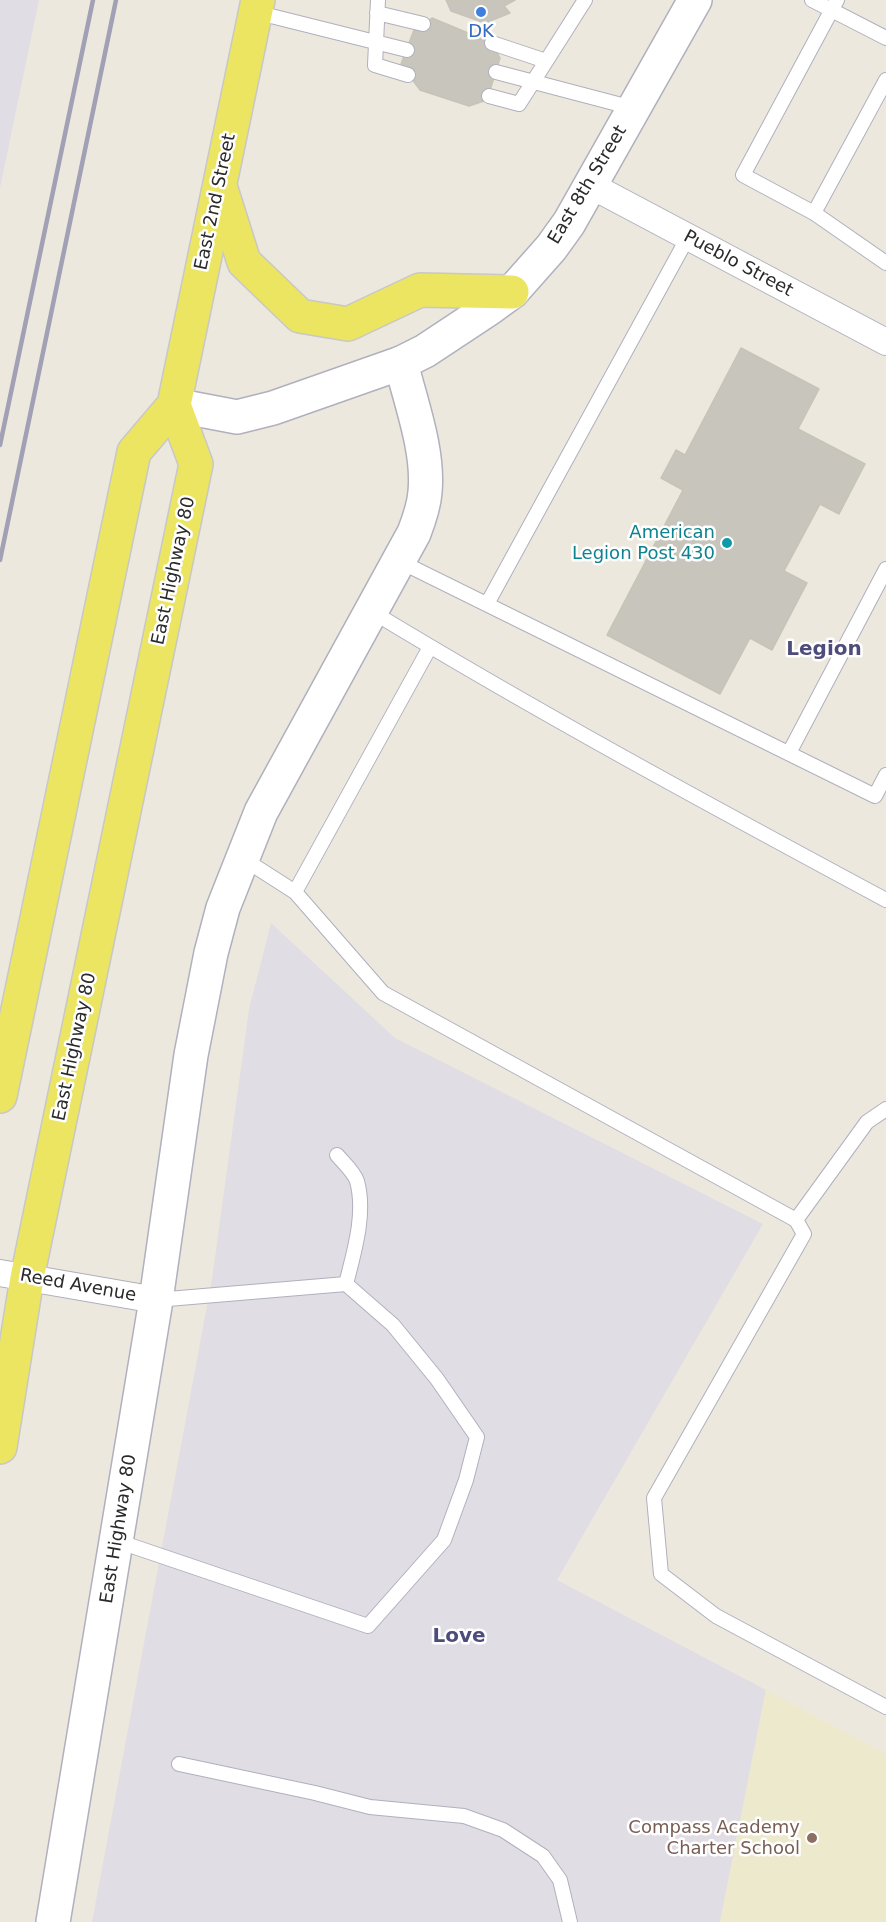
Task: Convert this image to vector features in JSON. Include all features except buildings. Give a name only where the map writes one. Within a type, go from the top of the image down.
[{"type":"main road","name":"East 2nd Street","points":[[174,405],[256,6]]},
{"type":"main road","points":[[219,185],[244,262],[300,316],[348,324],[420,290],[512,292]]},
{"type":"main road","points":[[0,1096],[134,452],[174,405]]},
{"type":"main road","name":"East Highway 80","points":[[0,1447],[14,1275],[196,464],[174,405]]},
{"type":"street","name":"East 8th Street","points":[[174,405],[237,417],[273,408],[401,363],[425,351],[512,292],[551,248],[569,223],[695,0]]},
{"type":"street","name":"Pueblo Street","points":[[590,185],[886,342]]},
{"type":"street","name":"East Highway 80","points":[[54,1922],[156,1299],[200,1002],[223,908],[261,812],[414,533],[422,509],[426,475],[424,452],[401,363]]},
{"type":"street","name":"Reed Avenue","points":[[14,1275],[156,1299]]},
{"type":"lane","points":[[489,96],[519,104],[585,0]]},
{"type":"lane","points":[[812,0],[834,5],[886,38]]},
{"type":"lane","points":[[834,5],[743,175],[814,213],[886,263]]},
{"type":"lane","points":[[256,6],[407,50]]},
{"type":"lane","points":[[408,75],[375,65],[378,6],[423,24]]},
{"type":"lane","points":[[492,43],[546,61]]},
{"type":"lane","points":[[496,72],[634,108]]},
{"type":"lane","points":[[814,213],[886,80]]},
{"type":"lane","points":[[487,604],[688,237]]},
{"type":"lane","points":[[399,561],[875,796],[886,775]]},
{"type":"lane","points":[[789,753],[886,569]]},
{"type":"lane","points":[[371,611],[430,647],[761,833],[886,900]]},
{"type":"lane","points":[[295,892],[430,647]]},
{"type":"lane","points":[[242,858],[295,892],[382,993],[796,1220],[804,1234],[654,1498],[661,1574],[716,1616],[886,1707]]},
{"type":"lane","points":[[796,1220],[867,1122],[886,1109]]},
{"type":"lane","points":[[337,1155],[356,1179],[360,1211],[356,1245],[346,1284]]},
{"type":"lane","points":[[117,1541],[368,1626],[444,1540],[466,1480],[477,1437],[437,1379],[393,1325],[346,1284],[156,1299]]},
{"type":"lane","points":[[179,1764],[370,1807],[464,1816],[503,1830],[543,1856],[560,1880],[570,1922]]},
{"type":"shaded area","points":[[0,0],[39,0],[0,188]]},
{"type":"shaded area","points":[[271,923],[395,1038],[763,1224],[557,1580],[766,1690],[720,1922],[92,1922],[212,1279],[249,1009]]},
{"type":"shaded area","name":"Compass Academy Charter School","points":[[766,1690],[886,1754],[886,1922],[720,1922]]},
{"type":"railway","points":[[0,445],[93,0]]},
{"type":"railway","points":[[0,560],[116,0]]},
{"type":"place","name":"DK","points":[[481,12]]},
{"type":"place","name":"American Legion Post 430","points":[[727,543]]},
{"type":"place","name":"Compass Academy Charter School","points":[[812,1838]]},
{"type":"district","name":"Legion","points":[[824,650]]},
{"type":"district","name":"Love","points":[[459,1637]]}]
